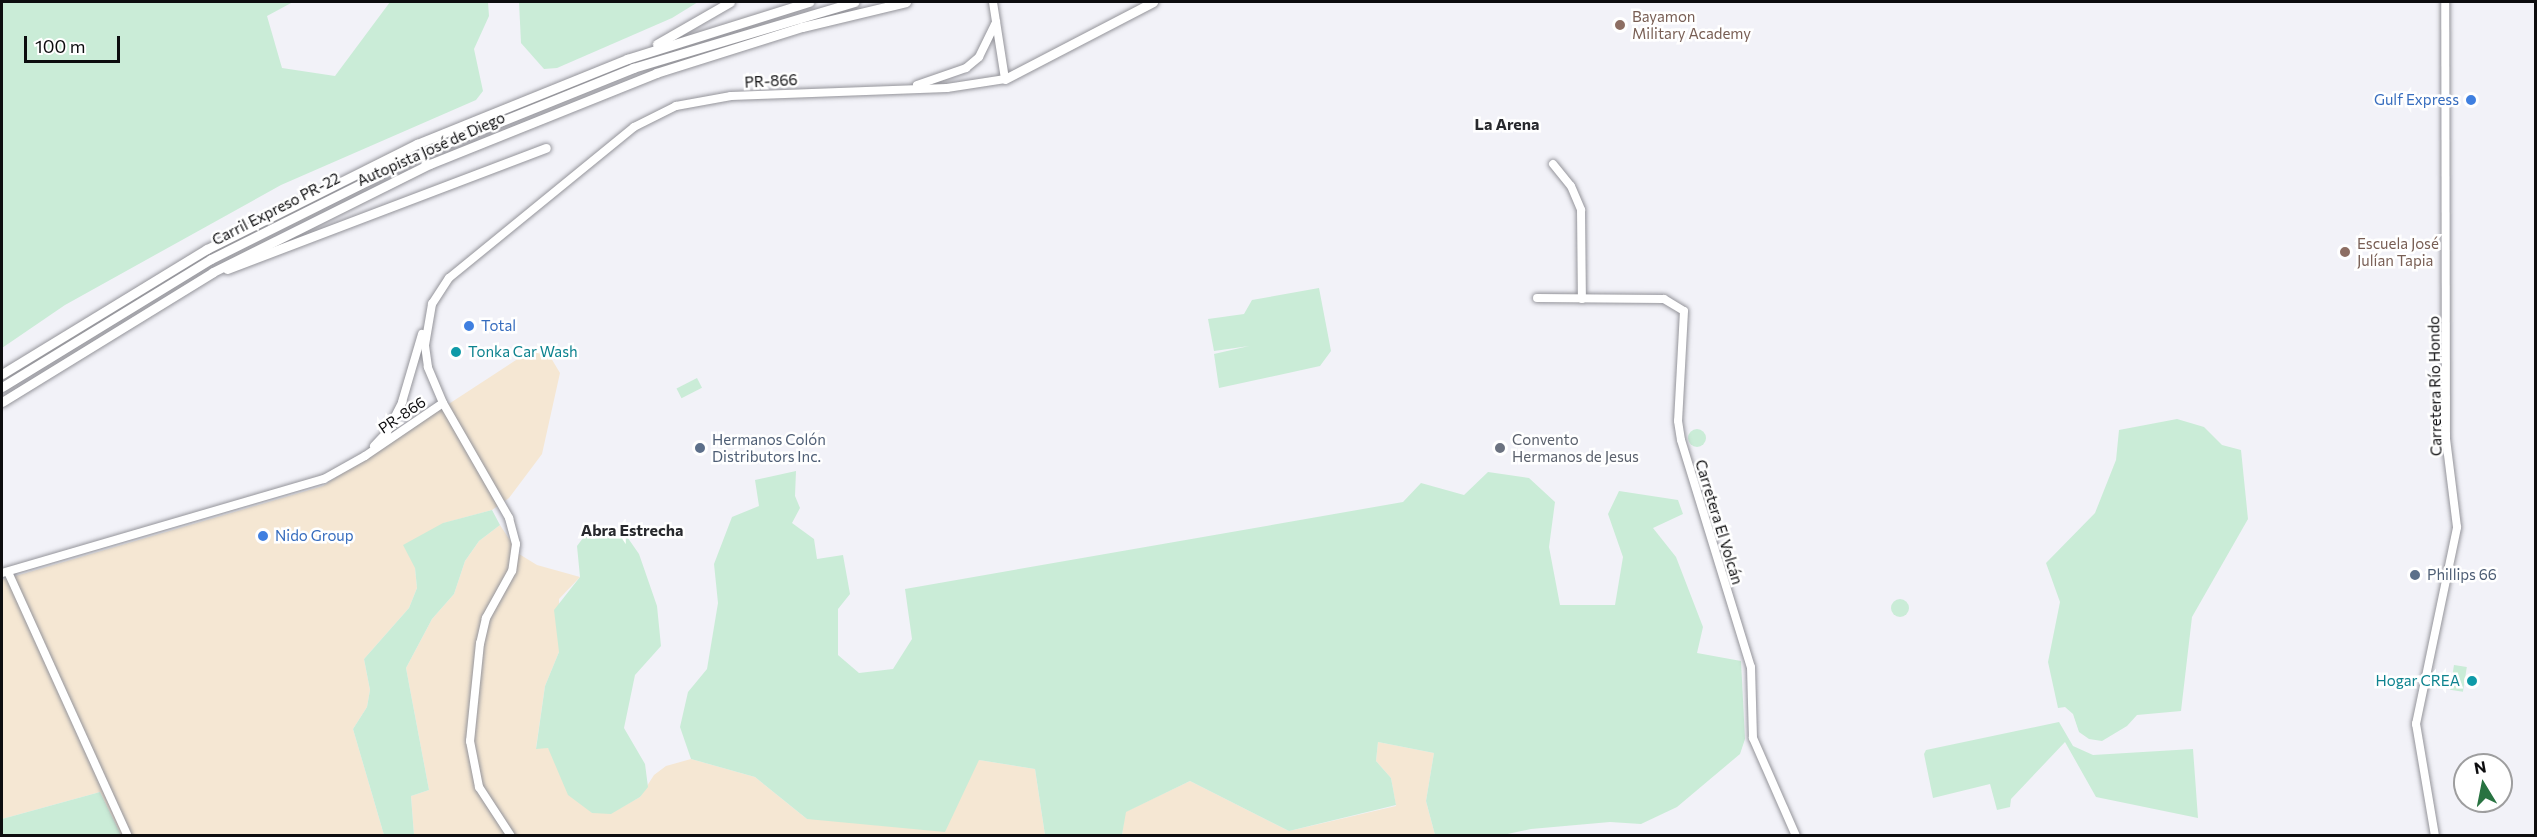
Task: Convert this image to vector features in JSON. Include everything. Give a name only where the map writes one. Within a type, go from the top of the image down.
[{"type":"highway","points":[[644,53],[730,2]]},
{"type":"highway","name":"Autopista José de Diego","points":[[2,374],[158,276],[339,180],[545,90],[644,53],[809,2]]},
{"type":"highway","name":"Carril Expreso PR-22","points":[[2,387],[135,302],[260,232],[370,178],[549,101],[709,43],[854,2]]},
{"type":"highway","name":"Autopista José de Diego","points":[[2,402],[213,272],[363,195],[555,111],[730,49],[906,2]]},
{"type":"highway","points":[[1005,79],[1153,2]]},
{"type":"highway","points":[[213,272],[242,265],[546,148]]},
{"type":"street","points":[[993,2],[1005,79]]},
{"type":"street","name":"Carretera Río Hondo","points":[[2435,836],[2418,751],[2416,724],[2457,527],[2446,439],[2445,2]]},
{"type":"street","points":[[904,88],[966,68],[979,57],[997,20]]},
{"type":"street","name":"PR-866","points":[[128,836],[5,572],[324,479],[363,457],[443,403],[428,367],[424,345],[428,319],[449,278],[478,251],[634,127],[676,106],[731,96],[947,88],[1005,79]]},
{"type":"street","points":[[1553,164],[1571,186],[1581,210],[1582,298]]},
{"type":"street","name":"Carretera El Volcán","points":[[1537,298],[1664,300],[1684,311],[1678,421],[1681,440],[1751,668],[1753,738],[1796,836]]},
{"type":"street","points":[[363,457],[387,432],[402,402],[428,319]]},
{"type":"street","points":[[443,403],[509,518],[516,544],[512,570],[486,618],[480,643],[470,741],[479,787],[511,836]]},
{"type":"shaded area","points":[[542,343],[560,373],[542,454],[509,498],[492,510],[444,523],[415,568],[417,588],[409,608],[364,659],[370,690],[367,707],[353,729],[384,835],[121,835],[100,792],[2,819],[2,580],[323,486]]},
{"type":"shaded area","points":[[500,525],[519,554],[537,565],[580,577],[559,599],[559,652],[545,686],[536,748],[548,748],[592,813],[611,813],[640,797],[654,775],[666,766],[691,759],[755,777],[807,819],[979,760],[1035,769],[1045,835],[414,835],[411,796],[429,790],[406,668],[432,619],[454,594],[465,561],[479,541]]},
{"type":"shaded area","points":[[1378,742],[1434,753],[1426,801],[1435,835],[1122,836],[1125,812],[1190,781],[1289,831],[1396,806],[1391,778],[1376,761]]},
{"type":"green space","points":[[2,2],[293,2],[267,16],[282,68],[335,76],[390,2],[488,2],[489,16],[474,49],[483,91],[476,100],[281,185],[65,305],[2,348]]},
{"type":"green space","points":[[519,2],[698,2],[672,18],[557,68],[544,69],[521,43]]},
{"type":"green space","points":[[1319,288],[1331,351],[1320,366],[1219,388],[1214,354],[1249,346],[1214,351],[1208,319],[1244,314],[1252,300]]},
{"type":"green space","points":[[697,378],[702,388],[682,398],[677,388]]},
{"type":"green space","points":[[2177,419],[2204,427],[2222,445],[2241,450],[2248,519],[2192,617],[2181,711],[2137,715],[2127,726],[2102,741],[2089,739],[2079,732],[2073,714],[2065,707],[2058,708],[2048,662],[2060,602],[2046,563],[2095,513],[2116,460],[2119,430]]},
{"type":"green space","points":[[1697,429],[1703,432],[1706,438],[1703,444],[1697,447],[1691,444],[1688,438],[1691,432]]},
{"type":"green space","points":[[796,471],[795,496],[800,508],[792,523],[814,539],[817,559],[843,555],[850,594],[838,609],[838,655],[859,673],[893,669],[912,639],[905,589],[1403,502],[1421,483],[1464,495],[1488,472],[1529,478],[1555,502],[1549,547],[1560,605],[1615,605],[1623,557],[1608,514],[1619,491],[1678,500],[1683,514],[1653,528],[1676,557],[1703,627],[1697,653],[1741,661],[1745,739],[1740,754],[1677,807],[1641,824],[1610,822],[1531,829],[1503,835],[1435,835],[1426,801],[1434,753],[1378,742],[1376,761],[1391,778],[1396,805],[1289,831],[1190,781],[1126,812],[1122,835],[1045,835],[1035,769],[979,760],[945,832],[807,819],[755,777],[691,759],[680,727],[688,692],[707,669],[718,603],[714,564],[732,517],[759,506],[755,480]]},
{"type":"green space","points":[[492,510],[500,525],[479,541],[465,561],[454,594],[432,619],[406,668],[429,790],[411,796],[414,835],[384,835],[353,729],[367,707],[370,690],[364,659],[409,608],[417,588],[415,568],[403,545],[443,523]]},
{"type":"green space","points":[[612,530],[623,531],[639,554],[657,606],[661,646],[635,675],[624,728],[645,764],[648,787],[640,797],[611,814],[592,813],[568,795],[548,748],[536,749],[545,686],[559,652],[554,610],[580,577],[577,546],[583,538]]},
{"type":"green space","points":[[1900,599],[1908,604],[1909,608],[1904,616],[1900,617],[1892,612],[1891,608],[1896,600]]},
{"type":"green space","points":[[2454,665],[2467,667],[2463,692],[2450,690]]},
{"type":"green space","points":[[2059,722],[2073,746],[2093,755],[2193,749],[2198,818],[2096,797],[2065,742],[2011,799],[2010,807],[1997,810],[1990,784],[1933,798],[1924,754],[1926,750]]},
{"type":"green space","points":[[100,792],[121,835],[2,835],[2,819]]},
{"type":"place","name":"Bayamon Military Academy","points":[[1620,25]]},
{"type":"place","name":"Gulf Express","points":[[2471,100]]},
{"type":"place","name":"Escuela José Julían Tapia","points":[[2345,252]]},
{"type":"place","name":"Total","points":[[469,326]]},
{"type":"place","name":"Tonka Car Wash","points":[[456,352]]},
{"type":"place","name":"Hermanos Colón Distributors Inc.","points":[[700,448]]},
{"type":"place","name":"Convento Hermanos de Jesus","points":[[1500,448]]},
{"type":"place","name":"Nido Group","points":[[263,536]]},
{"type":"place","name":"Phillips 66","points":[[2415,575]]},
{"type":"place","name":"Hogar CREA","points":[[2472,681]]},
{"type":"district","name":"La Arena","points":[[1507,124]]},
{"type":"district","name":"Abra Estrecha","points":[[632,530]]}]
